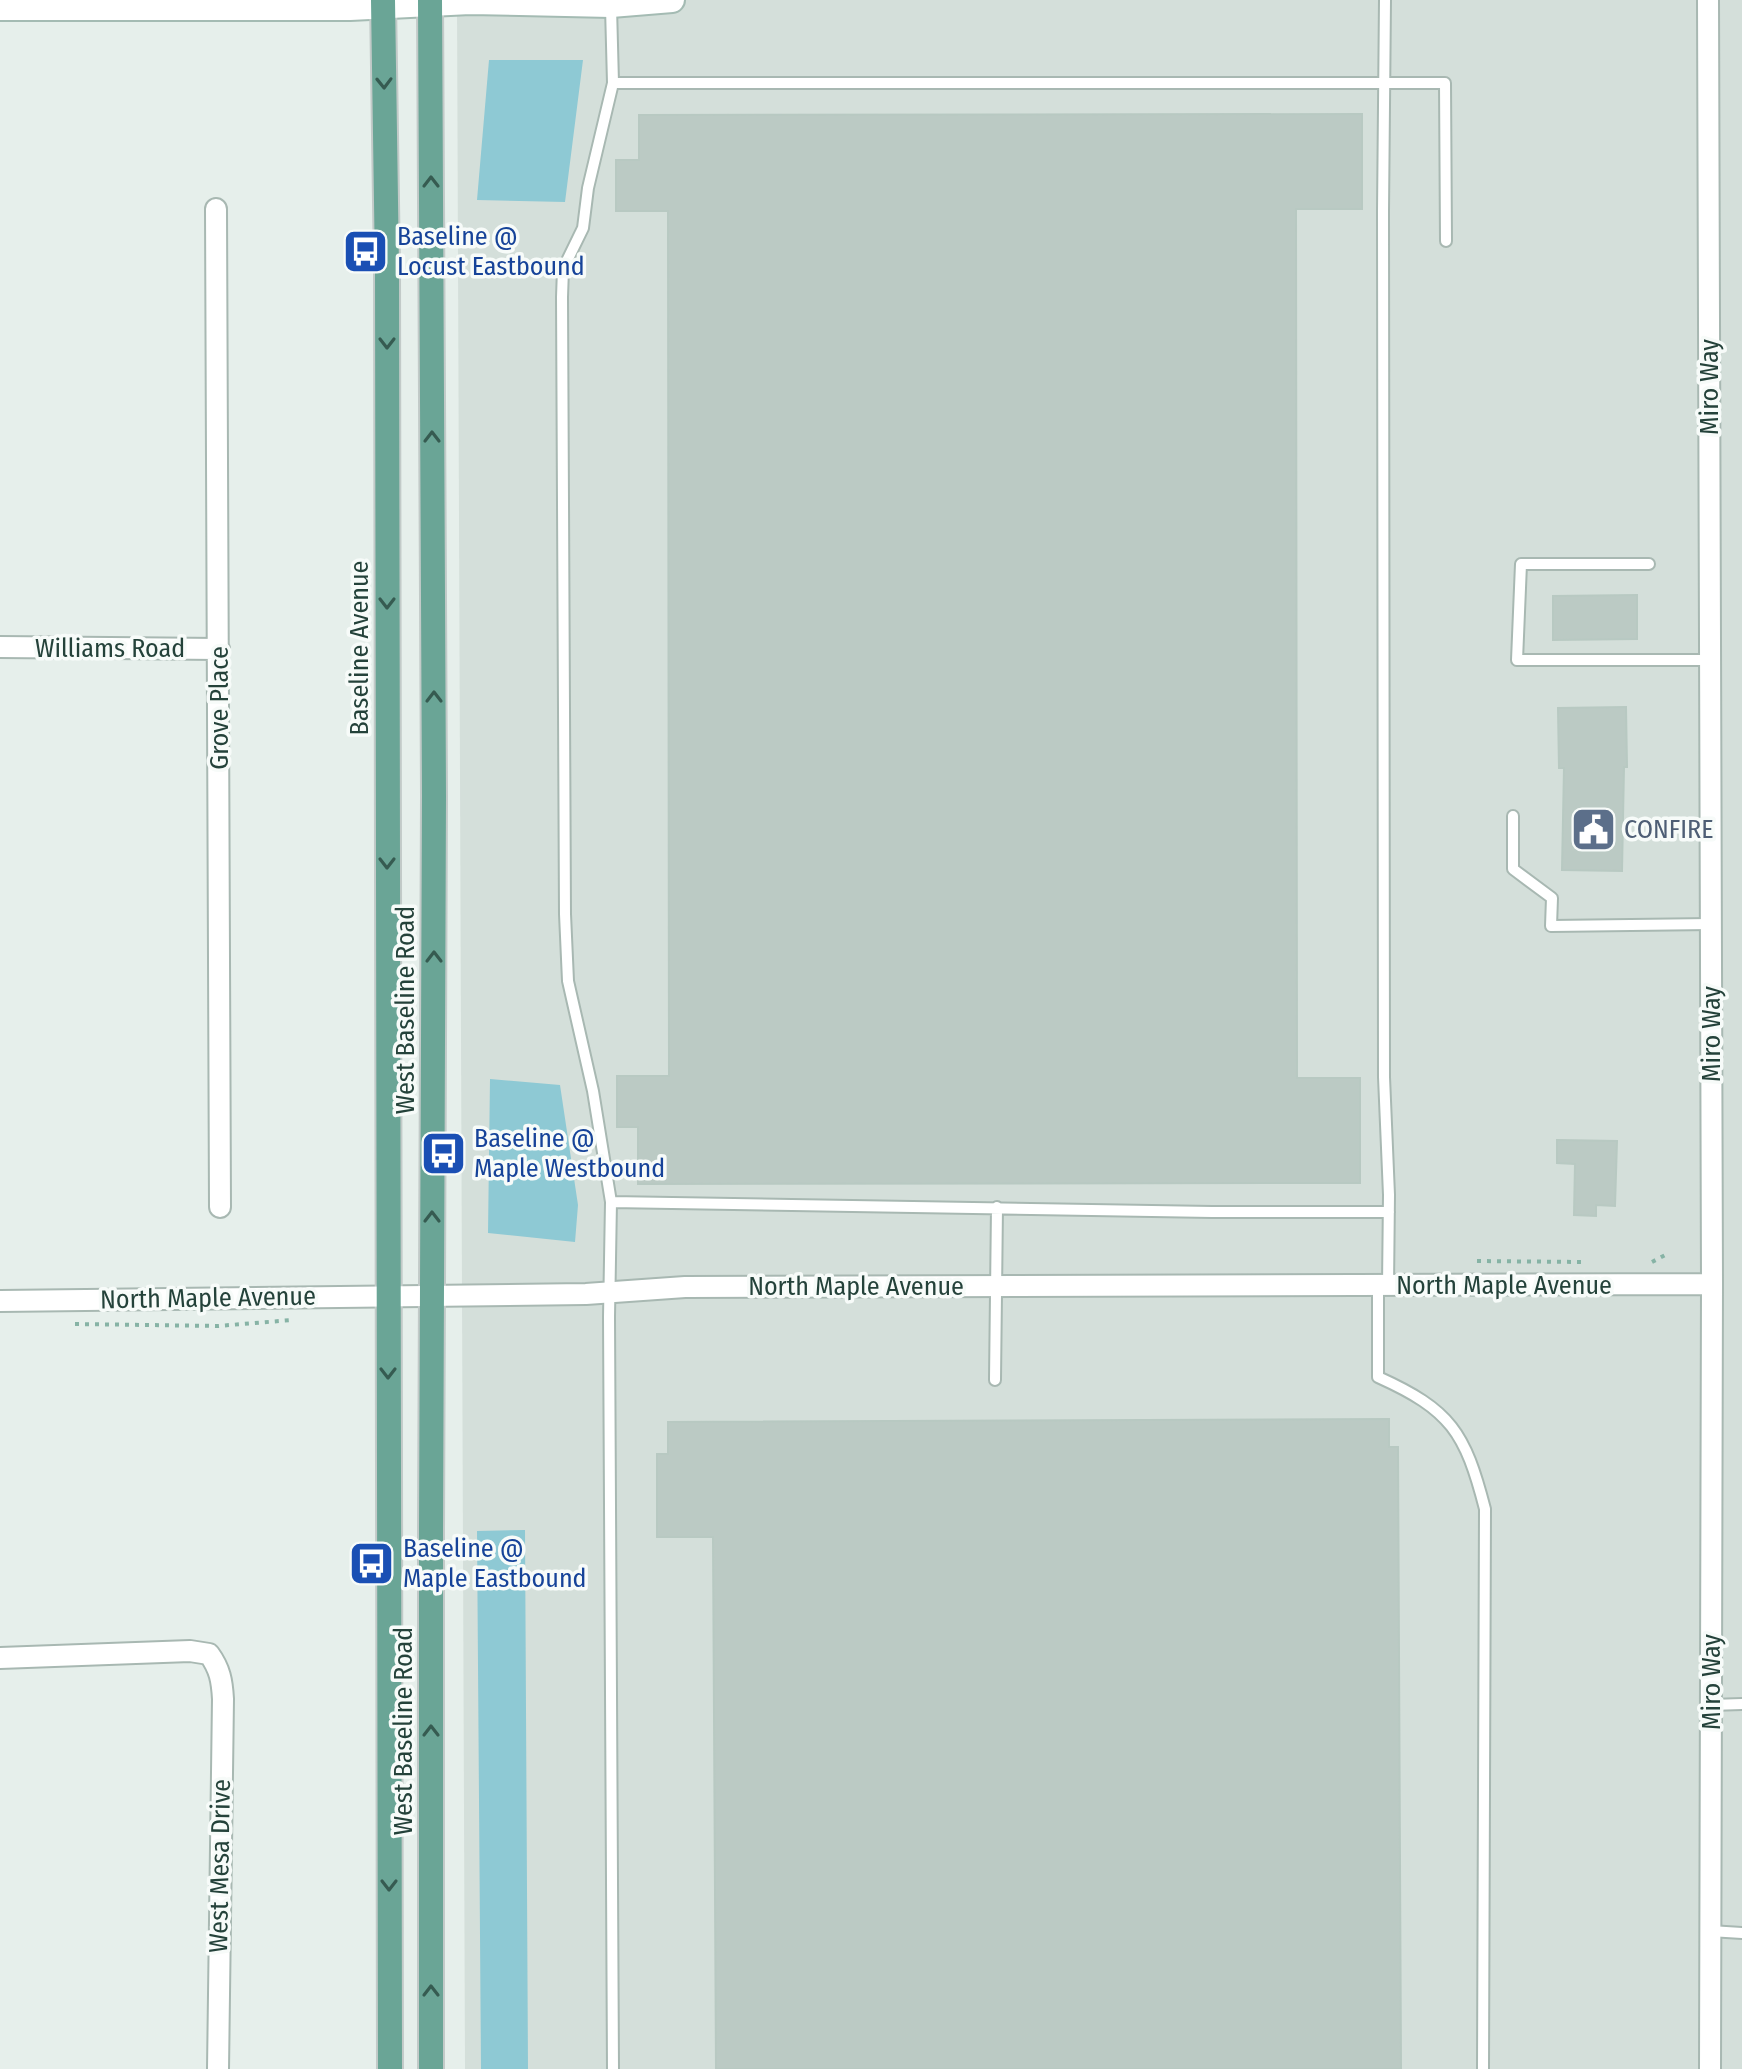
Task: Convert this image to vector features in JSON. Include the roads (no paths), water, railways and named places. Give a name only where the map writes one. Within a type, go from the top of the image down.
[{"type":"main road","name":"West Baseline Road","points":[[430,2],[434,780],[431,2069]]},
{"type":"main road","name":"Baseline Avenue","points":[[383,3],[387,268],[387,1295]]},
{"type":"main road","name":"West Baseline Road","points":[[387,1295],[390,2069]]},
{"type":"street","points":[[0,8],[350,8],[383,3],[430,2],[611,5],[672,0]]},
{"type":"street","name":"Miro Way","points":[[1708,0],[1712,1284],[1710,2069]]},
{"type":"street","name":"Grove Place","points":[[216,209],[220,1207]]},
{"type":"street","name":"Williams Road","points":[[0,647],[219,649]]},
{"type":"street","name":"North Maple Avenue","points":[[0,1301],[610,1293],[685,1287],[1712,1284]]},
{"type":"street","name":"West Mesa Drive","points":[[0,1658],[190,1651],[209,1654],[217,1664],[222,1676],[223,1699],[218,2069]]},
{"type":"lane","points":[[1385,0],[1384,1077],[1389,1212],[1378,1377],[1428,1403],[1446,1419],[1463,1441],[1474,1465],[1485,1509],[1483,2069]]},
{"type":"lane","points":[[611,5],[613,83],[588,188],[583,228],[563,269],[562,297],[568,981],[593,1091],[611,1202],[613,2069]]},
{"type":"lane","points":[[613,83],[1445,83],[1446,241]]},
{"type":"lane","points":[[1649,564],[1521,564],[1517,660],[1710,660]]},
{"type":"lane","points":[[1513,816],[1513,869],[1552,898],[1551,926],[1711,924]]},
{"type":"lane","points":[[611,1202],[1389,1212]]},
{"type":"lane","points":[[995,1380],[997,1207]]},
{"type":"lane","points":[[1711,1705],[1742,1704]]},
{"type":"lane","points":[[1710,1931],[1742,1933]]},
{"type":"water","points":[[489,60],[583,60],[565,202],[477,200]]},
{"type":"water","points":[[490,1079],[560,1085],[578,1205],[575,1242],[488,1233]]},
{"type":"water","points":[[525,1530],[528,2069],[481,2069],[477,1531]]},
{"type":"place","name":"Baseline @ Locust Eastbound","points":[[366,251]]},
{"type":"place","name":"CONFIRE","points":[[1593,829]]},
{"type":"place","name":"Baseline @ Maple Westbound","points":[[443,1153]]},
{"type":"place","name":"Baseline @ Maple Eastbound","points":[[372,1563]]}]
